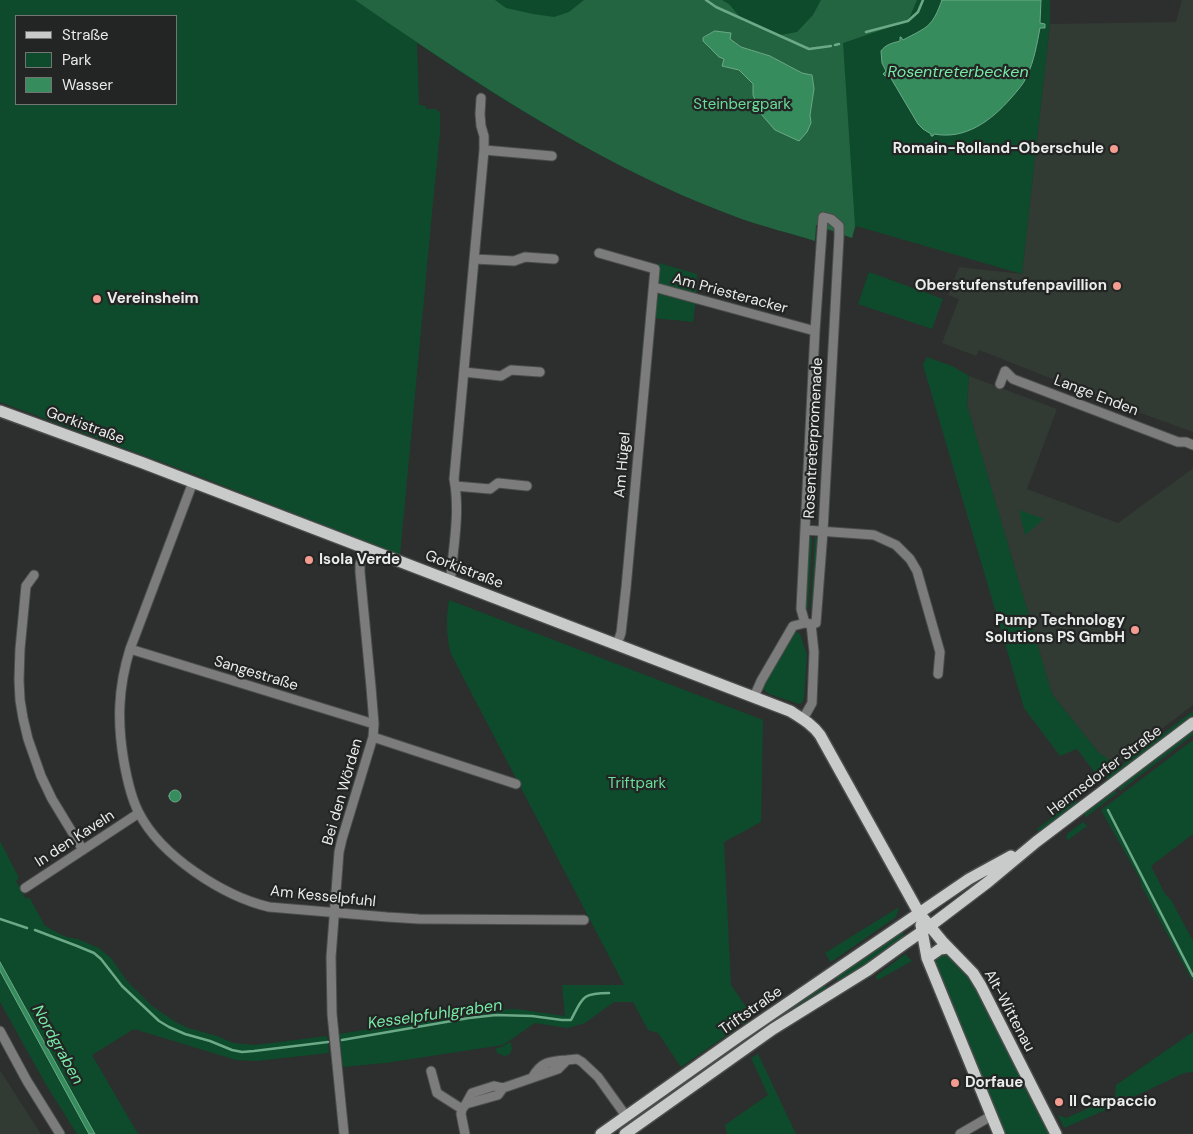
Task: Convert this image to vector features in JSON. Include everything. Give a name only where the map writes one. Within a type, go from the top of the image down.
[{"type":"main road","name":"Gorkistraße","points":[[0,411],[193,482],[617,644],[790,711],[803,719]]},
{"type":"main road","name":"Alt-Wittenau","points":[[803,719],[820,735],[919,913],[926,929],[927,958],[999,1134]]},
{"type":"main road","name":"Hermsdorfer Straße","points":[[926,929],[988,882],[1036,842],[1193,723]]},
{"type":"main road","name":"Hermsdorfer Straße","points":[[919,913],[969,879],[1036,842]]},
{"type":"main road","name":"Triftstraße","points":[[600,1134],[919,913]]},
{"type":"main road","name":"Alt-Wittenau","points":[[926,929],[973,973],[1056,1134]]},
{"type":"main road","name":"Triftstraße","points":[[625,1134],[774,1029],[868,970],[926,929]]},
{"type":"main road","points":[[927,958],[940,949],[948,948]]},
{"type":"main road","points":[[827,976],[836,991]]},
{"type":"main road","points":[[766,1018],[774,1029]]},
{"type":"street","points":[[448,580],[451,575],[457,520],[454,479],[484,150],[484,136],[480,114],[481,98]]},
{"type":"street","points":[[484,150],[552,156]]},
{"type":"street","name":"Rosentreterpromenade","points":[[803,719],[812,703],[814,652],[808,624],[801,609],[823,217],[831,219],[839,226],[818,611],[816,623],[808,624]]},
{"type":"street","name":"Am Priesteracker","points":[[599,253],[655,269],[654,287],[816,331]]},
{"type":"street","points":[[474,259],[514,261],[525,257],[554,260]]},
{"type":"street","name":"Am Hügel","points":[[617,644],[621,634],[626,588],[654,287]]},
{"type":"street","name":"Rosentreterpromenade","points":[[815,345],[832,346]]},
{"type":"street","points":[[464,372],[501,376],[510,370],[540,372]]},
{"type":"street","name":"Lange Enden","points":[[1000,384],[1005,370],[1013,379],[1067,401],[1178,442],[1186,442],[1193,445]]},
{"type":"street","name":"Am Kesselpfuhl","points":[[193,482],[130,650],[123,672],[120,693],[119,731],[128,781],[139,814],[156,837],[171,852],[200,875],[222,889],[268,907],[450,920],[584,920]]},
{"type":"street","points":[[455,486],[490,489],[498,483],[527,486]]},
{"type":"street","name":"Rosentreterpromenade","points":[[805,530],[874,536],[896,545],[910,559],[917,572],[940,652],[938,674]]},
{"type":"street","name":"Bei den Wörden","points":[[344,1134],[332,1014],[332,957],[339,852],[373,737],[374,724],[360,572],[360,564],[366,549]]},
{"type":"street","points":[[34,575],[26,586],[20,649],[19,680],[23,718],[40,776],[83,850]]},
{"type":"street","points":[[754,697],[761,681],[793,626],[808,624]]},
{"type":"street","name":"Sangestraße","points":[[130,650],[374,724]]},
{"type":"street","points":[[373,737],[516,784]]},
{"type":"street","name":"In den Kaveln","points":[[25,888],[139,814]]},
{"type":"street","points":[[0,1031],[27,1081],[60,1134]]},
{"type":"street","points":[[431,1071],[437,1093],[464,1106],[498,1095],[503,1088],[558,1069],[566,1060],[577,1059],[598,1077],[626,1116]]},
{"type":"street","points":[[464,1106],[461,1114],[465,1134]]},
{"type":"street","points":[[960,1134],[991,1116]]},
{"type":"shaded area","name":"Romain-Rolland-Oberschule","points":[[1182,0],[1193,0],[1193,432],[979,350],[976,356],[942,343],[959,299],[948,295],[959,267],[1022,274],[1050,24],[1176,22]]},
{"type":"shaded area","points":[[969,376],[1057,409],[1027,489],[1118,523],[1193,467],[1193,705],[1116,764],[1099,753],[1052,694],[967,405]]},
{"type":"shaded area","points":[[0,1070],[41,1134],[0,1134]]},
{"type":"green space","points":[[0,0],[1050,0],[1050,24],[1022,274],[856,226],[852,238],[816,225],[815,241],[739,218],[696,201],[613,162],[533,117],[417,43],[419,105],[426,106],[426,109],[435,109],[440,112],[440,133],[400,555],[191,473],[0,402]]},
{"type":"green space","name":"Steinbergpark","points":[[355,0],[495,0],[506,8],[554,17],[569,12],[584,0],[722,0],[729,4],[743,21],[781,35],[797,32],[813,15],[821,0],[917,0],[908,21],[843,43],[855,226],[852,238],[816,225],[815,241],[729,214],[681,195],[622,166],[543,123]],"holes":[[[704,38],[730,39],[741,47],[770,56],[802,73],[812,75],[814,89],[810,115],[811,123],[753,95],[753,85],[739,70],[723,66],[724,58],[714,52],[705,42]]]},
{"type":"green space","points":[[659,263],[697,274],[693,322],[653,318]]},
{"type":"green space","points":[[869,272],[943,299],[932,329],[858,304]]},
{"type":"green space","points":[[927,357],[952,366],[969,376],[967,405],[1052,694],[1099,753],[1116,764],[1098,777],[1077,749],[1060,756],[1024,708],[923,365]]},
{"type":"green space","points":[[1019,510],[1044,519],[1025,535]]},
{"type":"green space","points":[[812,537],[808,609],[805,608],[808,540]]},
{"type":"green space","points":[[815,537],[818,540],[813,608],[811,609]]},
{"type":"green space","name":"Triftpark","points":[[449,600],[763,720],[761,822],[724,842],[731,985],[753,1017],[681,1067],[658,1033],[648,1030],[633,1002],[614,1002],[585,1023],[567,1028],[535,1023],[503,1045],[385,1063],[343,1067],[339,1034],[487,1010],[516,1009],[565,1016],[562,985],[624,985],[451,654],[447,627]]},
{"type":"green space","points":[[795,631],[800,634],[807,655],[804,698],[802,703],[799,704],[769,694],[762,686]]},
{"type":"green space","points":[[1193,711],[1193,715],[1108,780],[1106,777]]},
{"type":"green space","points":[[1193,731],[1193,735],[1120,791],[1118,788]]},
{"type":"green space","points":[[1193,740],[1193,834],[1151,866],[1193,941],[1193,982],[1142,887],[1140,879],[1101,810]]},
{"type":"green space","points":[[1115,791],[1117,793],[1086,817],[1084,814]]},
{"type":"green space","points":[[1075,800],[1078,803],[1039,832],[1037,829]]},
{"type":"green space","points":[[1083,822],[1087,826],[1068,840],[1066,837],[1068,833]]},
{"type":"green space","points":[[0,841],[19,878],[16,881],[26,899],[29,897],[45,926],[66,937],[78,939],[99,948],[111,958],[127,981],[152,1006],[174,1021],[188,1028],[217,1036],[233,1043],[255,1045],[327,1036],[329,1053],[256,1061],[236,1060],[134,1029],[92,1055],[138,1134],[77,1134],[45,1083],[0,1002]]},
{"type":"green space","points":[[899,907],[896,917],[831,962],[825,953]]},
{"type":"green space","points":[[902,929],[904,936],[867,964],[838,981],[835,977]]},
{"type":"green space","points":[[905,954],[912,961],[878,980],[876,978],[876,976]]},
{"type":"green space","points":[[939,954],[947,955],[976,987],[1053,1134],[1004,1134],[934,960]]},
{"type":"green space","points":[[824,984],[827,988],[826,990],[783,1018],[782,1014]]},
{"type":"green space","points":[[1193,1032],[1193,1072],[1184,1073],[1064,1128],[1058,1115],[1066,1118],[1115,1097],[1116,1085]]},
{"type":"green space","points":[[510,1042],[512,1049],[509,1054],[505,1056],[497,1053],[496,1048]]},
{"type":"green space","points":[[737,1044],[742,1046],[639,1119],[635,1115]]},
{"type":"green space","points":[[758,1054],[796,1134],[727,1134],[725,1125],[768,1095],[751,1058]]},
{"type":"water","name":"Rosentreterbecken","points":[[942,0],[1041,0],[1040,23],[1045,24],[1045,28],[1040,28],[1033,58],[1025,79],[1018,90],[995,114],[977,127],[967,131],[945,135],[934,134],[931,136],[918,124],[889,75],[885,76],[883,74],[886,71],[882,63],[881,51],[887,45],[900,41],[900,37],[903,40],[928,26],[932,22]]},
{"type":"water","points":[[715,31],[731,33],[730,39],[741,47],[770,56],[802,73],[812,75],[814,89],[810,115],[811,123],[807,132],[799,141],[775,130],[761,114],[753,95],[753,84],[739,70],[722,66],[724,59],[719,57],[703,41],[703,38]]},
{"type":"water","points":[[173,790],[177,790],[181,796],[177,802],[173,802],[169,798],[169,794]]},
{"type":"water","points":[[0,962],[95,1134],[89,1134],[0,971]]},
{"type":"waterway","points":[[706,0],[716,7],[809,49],[831,46]]},
{"type":"waterway","points":[[866,32],[908,21],[918,12],[923,0]]},
{"type":"waterway","points":[[835,45],[839,44]]},
{"type":"waterway","points":[[1108,810],[1193,976]]},
{"type":"waterway","name":"Kesselpfuhlgraben","points":[[0,919],[27,928]]},
{"type":"waterway","name":"Kesselpfuhlgraben","points":[[35,930],[94,953],[122,986],[159,1021],[185,1034],[242,1052],[328,1042]]},
{"type":"waterway","name":"Kesselpfuhlgraben","points":[[342,1040],[496,1015],[571,1020],[581,1001],[588,995],[609,993]]},
{"type":"place","name":"Romain-Rolland-Oberschule","points":[[1114,149]]},
{"type":"place","name":"Oberstufenstufenpavillion","points":[[1117,286]]},
{"type":"place","name":"Vereinsheim","points":[[97,299]]},
{"type":"place","name":"Isola Verde","points":[[309,560]]},
{"type":"place","name":"Pump Technology Solutions PS GmbH","points":[[1135,630]]},
{"type":"place","name":"Dorfaue","points":[[955,1083]]},
{"type":"place","name":"Il Carpaccio","points":[[1059,1102]]},
{"type":"water label","name":"Nordgraben","points":[[57,1045]]}]
